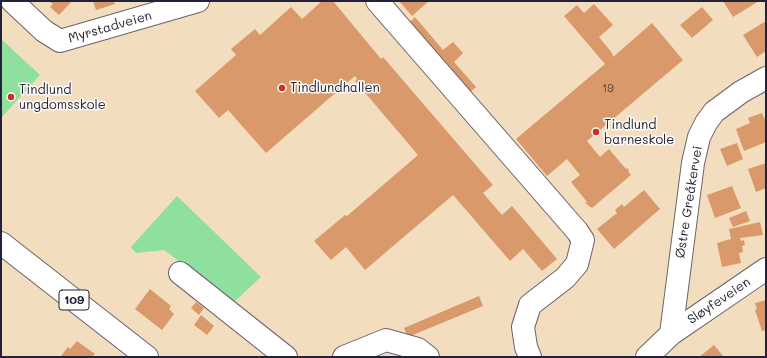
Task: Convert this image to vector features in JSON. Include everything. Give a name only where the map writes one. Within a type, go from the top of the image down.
[{"type":"street","name":"Myrstadveien","points":[[12,1],[44,31],[60,41],[198,1]]},
{"type":"street","points":[[377,1],[577,230],[583,240],[577,264],[565,278],[530,305],[523,328],[526,347],[530,357]]},
{"type":"street","name":"Østre Greåkervei","points":[[671,334],[693,163],[699,137],[706,123],[714,112],[740,92],[766,78]]},
{"type":"street","name":"109","points":[[1,243],[147,357]]},
{"type":"street","name":"Sløyfeveien","points":[[647,357],[671,334],[766,269]]},
{"type":"street","points":[[180,273],[286,357]]},
{"type":"street","points":[[344,357],[386,340],[418,349],[428,357]]},
{"type":"green space","name":"Tindlund ungdomsskole","points":[[1,39],[40,75],[1,118]]},
{"type":"green space","points":[[177,196],[261,277],[234,302],[164,250],[136,253],[131,247]]},
{"type":"building","points":[[49,1],[72,1],[59,15],[50,7],[53,4]]},
{"type":"building","points":[[93,1],[114,1],[115,4],[96,10]]},
{"type":"building","points":[[322,1],[333,1],[381,59],[383,57],[493,185],[483,193],[502,215],[512,206],[557,259],[542,271],[523,249],[510,261],[453,195],[365,270],[346,247],[331,260],[314,241],[345,215],[347,216],[418,155],[355,81],[357,79],[355,76],[266,153],[228,110],[219,118],[195,91],[236,55],[231,49],[255,29],[260,35],[291,7],[302,19]]},
{"type":"building","points":[[399,1],[429,1],[412,16]]},
{"type":"building","points":[[723,1],[759,1],[733,17]]},
{"type":"building","points":[[594,4],[613,25],[599,37],[612,53],[613,57],[652,23],[683,60],[587,141],[600,157],[609,149],[626,169],[627,168],[629,170],[628,171],[631,175],[592,208],[585,203],[587,202],[571,182],[580,175],[567,159],[547,176],[516,139],[605,64],[564,16],[577,5],[584,13]]},
{"type":"building","points":[[702,7],[713,20],[692,38],[680,25]]},
{"type":"building","points":[[415,17],[443,50],[453,42],[463,53],[454,62],[476,87],[468,94],[408,24]]},
{"type":"building","points":[[766,21],[766,51],[757,57],[743,35]]},
{"type":"building","points":[[762,113],[766,122],[766,142],[744,151],[736,129],[750,123],[748,118]]},
{"type":"building","points":[[737,143],[743,159],[727,166],[720,149]]},
{"type":"building","points":[[766,163],[766,188],[756,192],[748,169]]},
{"type":"building","points":[[732,186],[741,208],[715,218],[707,195]]},
{"type":"building","points":[[644,190],[660,209],[614,249],[597,229],[617,213],[615,210],[622,204],[624,207]]},
{"type":"building","points":[[746,211],[750,221],[733,227],[729,218]]},
{"type":"building","points":[[760,222],[763,235],[740,238],[741,241],[744,240],[745,245],[742,246],[743,252],[739,253],[741,263],[722,267],[717,243],[731,239],[729,229]]},
{"type":"building","points":[[150,289],[171,306],[169,309],[174,314],[162,330],[135,309]]},
{"type":"building","points":[[479,296],[483,306],[408,337],[404,328]]},
{"type":"building","points":[[766,300],[766,330],[762,331],[755,310],[757,309],[755,303]]},
{"type":"building","points":[[196,302],[204,308],[199,315],[191,308]]},
{"type":"building","points":[[201,315],[214,326],[207,335],[194,325]]},
{"type":"building","points":[[77,341],[95,354],[92,357],[61,356],[68,347],[70,349]]},
{"type":"building","points":[[714,345],[724,357],[699,357]]},
{"type":"place","name":"Tindlundhallen","points":[[282,88]]},
{"type":"place","name":"Tindlund ungdomsskole","points":[[11,97]]},
{"type":"place","name":"Tindlund barneskole","points":[[596,132]]}]
